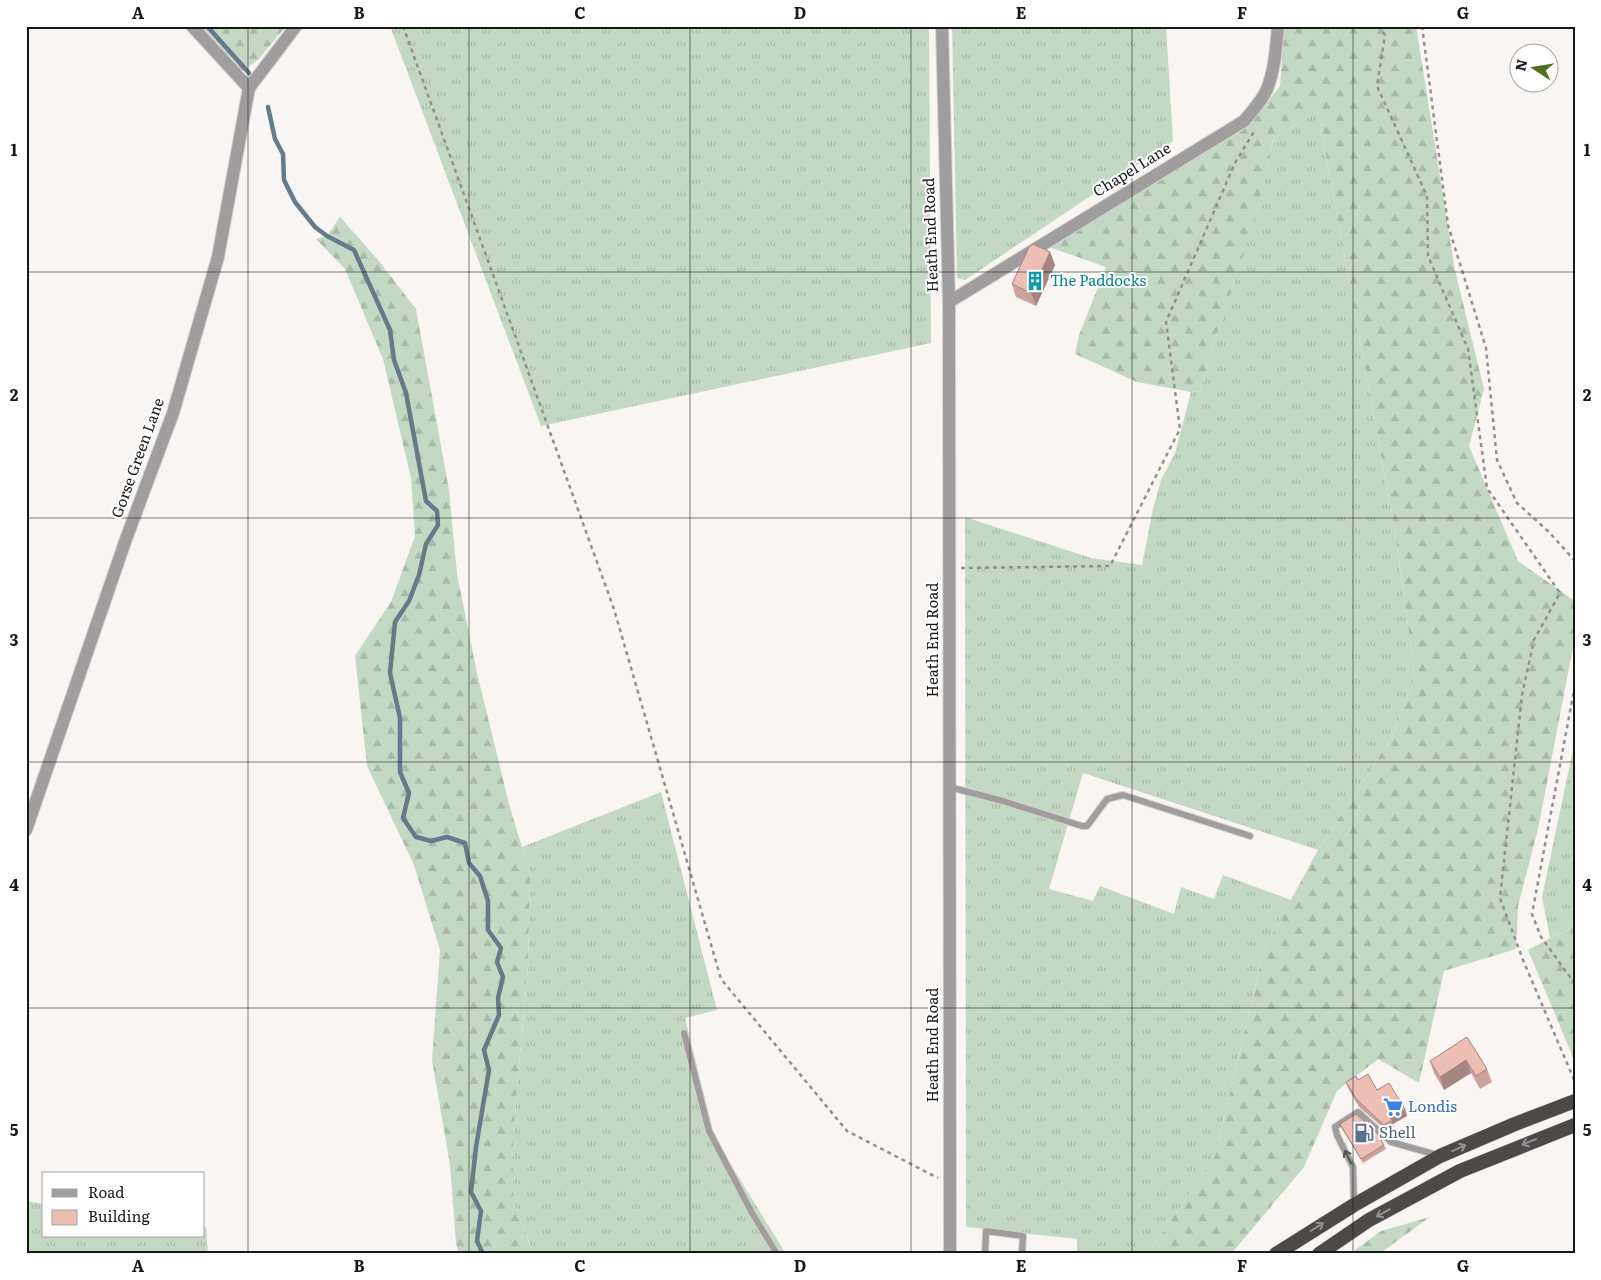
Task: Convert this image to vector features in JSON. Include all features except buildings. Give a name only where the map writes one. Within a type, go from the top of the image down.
[{"type":"highway","points":[[1276,1254],[1354,1204],[1440,1156],[1515,1124],[1575,1102]]},
{"type":"highway","points":[[1319,1254],[1369,1220],[1460,1171],[1575,1124]]},
{"type":"street","points":[[192,26],[249,88],[296,26]]},
{"type":"street","name":"Heath End Road","points":[[942,26],[949,302],[950,1254]]},
{"type":"street","name":"Chapel Lane","points":[[949,302],[1244,121],[1257,106],[1267,89],[1274,62],[1278,26]]},
{"type":"street","name":"Gorse Green Lane","points":[[26,830],[126,539],[173,413],[218,257],[249,88]]},
{"type":"lane","points":[[949,787],[1003,801],[1082,826],[1087,826],[1091,822],[1107,799],[1123,795],[1250,836]]},
{"type":"lane","points":[[684,1033],[709,1132],[777,1254]]},
{"type":"lane","points":[[1354,1204],[1353,1166],[1337,1135],[1335,1127],[1358,1112],[1391,1142],[1440,1156]]},
{"type":"lane","points":[[985,1254],[986,1231],[1022,1236],[1022,1254]]},
{"type":"path","points":[[403,26],[614,609],[721,979],[847,1131],[950,1184]]},
{"type":"path","points":[[1378,26],[1385,35],[1377,86],[1426,196],[1428,256],[1468,350],[1487,488],[1560,593],[1534,640],[1522,695],[1500,898],[1523,960],[1575,1082]]},
{"type":"path","points":[[1422,26],[1448,225],[1486,348],[1497,460],[1516,504],[1550,533],[1575,561]]},
{"type":"path","points":[[950,568],[1110,566],[1180,429],[1166,322],[1235,162],[1255,128]]},
{"type":"path","points":[[1575,685],[1532,914],[1541,937],[1575,984]]},
{"type":"green space","points":[[198,26],[286,26],[258,60],[242,71]]},
{"type":"green space","points":[[390,26],[929,26],[931,343],[541,426]]},
{"type":"green space","points":[[952,26],[1166,26],[1173,141],[965,280],[957,278]]},
{"type":"green space","points":[[1284,26],[1416,26],[1455,270],[1484,389],[1469,446],[1518,561],[1575,601],[1575,637],[1538,829],[1518,906],[1516,949],[1444,971],[1419,1083],[1378,1059],[1337,1091],[1304,1167],[1231,1254],[1148,1254],[1215,1156],[1264,949],[1318,850],[1392,737],[1415,677],[1394,525],[1318,111],[1273,139],[1249,235],[1200,391],[1191,392],[1137,382],[1075,354],[1079,335],[1106,267],[1049,247],[1251,122],[1280,86]]},
{"type":"green space","points":[[1318,111],[1394,525],[1415,677],[1392,737],[1318,850],[1083,773],[1049,889],[1093,901],[1100,886],[1174,914],[1181,887],[1214,899],[1223,875],[1291,900],[1264,949],[1215,1156],[1148,1254],[1077,1254],[1077,1239],[966,1227],[965,517],[1091,558],[1142,565],[1161,480],[1175,453],[1191,392],[1200,391],[1258,203],[1273,139]]},
{"type":"green space","points":[[340,217],[379,261],[416,309],[449,490],[457,574],[477,673],[509,804],[530,874],[528,965],[513,1135],[513,1200],[534,1254],[459,1254],[456,1244],[450,1165],[432,1060],[440,950],[414,865],[367,766],[355,656],[391,602],[415,536],[411,478],[383,359],[345,269],[316,239],[327,236]]},
{"type":"green space","points":[[1575,740],[1575,925],[1550,938],[1542,897]]},
{"type":"green space","points":[[661,792],[717,1010],[685,1018],[715,1139],[786,1254],[534,1254],[513,1200],[513,1135],[528,965],[530,874],[522,847]]},
{"type":"green space","points":[[1575,925],[1575,1062],[1528,950]]},
{"type":"green space","points":[[26,1201],[42,1204],[42,1238],[205,1238],[206,1227],[208,1254],[26,1254]]},
{"type":"green space","points":[[1430,1217],[1379,1254],[1350,1254],[1381,1231]]},
{"type":"waterway","points":[[207,26],[249,73]]},
{"type":"waterway","points":[[268,107],[275,139],[283,154],[284,180],[295,202],[315,227],[327,236],[354,250],[390,330],[394,360],[406,393],[426,501],[437,511],[438,525],[426,544],[419,575],[409,601],[395,622],[390,673],[400,718],[400,772],[409,793],[403,818],[416,837],[431,841],[447,837],[465,843],[469,863],[480,876],[488,901],[488,930],[501,948],[497,962],[503,977],[498,998],[499,1015],[484,1050],[489,1070],[476,1147],[471,1192],[481,1211],[477,1241],[483,1254]]},
{"type":"place","name":"The Paddocks","points":[[1035,281]]},
{"type":"place","name":"Londis","points":[[1393,1107]]},
{"type":"place","name":"Shell","points":[[1364,1133]]}]
